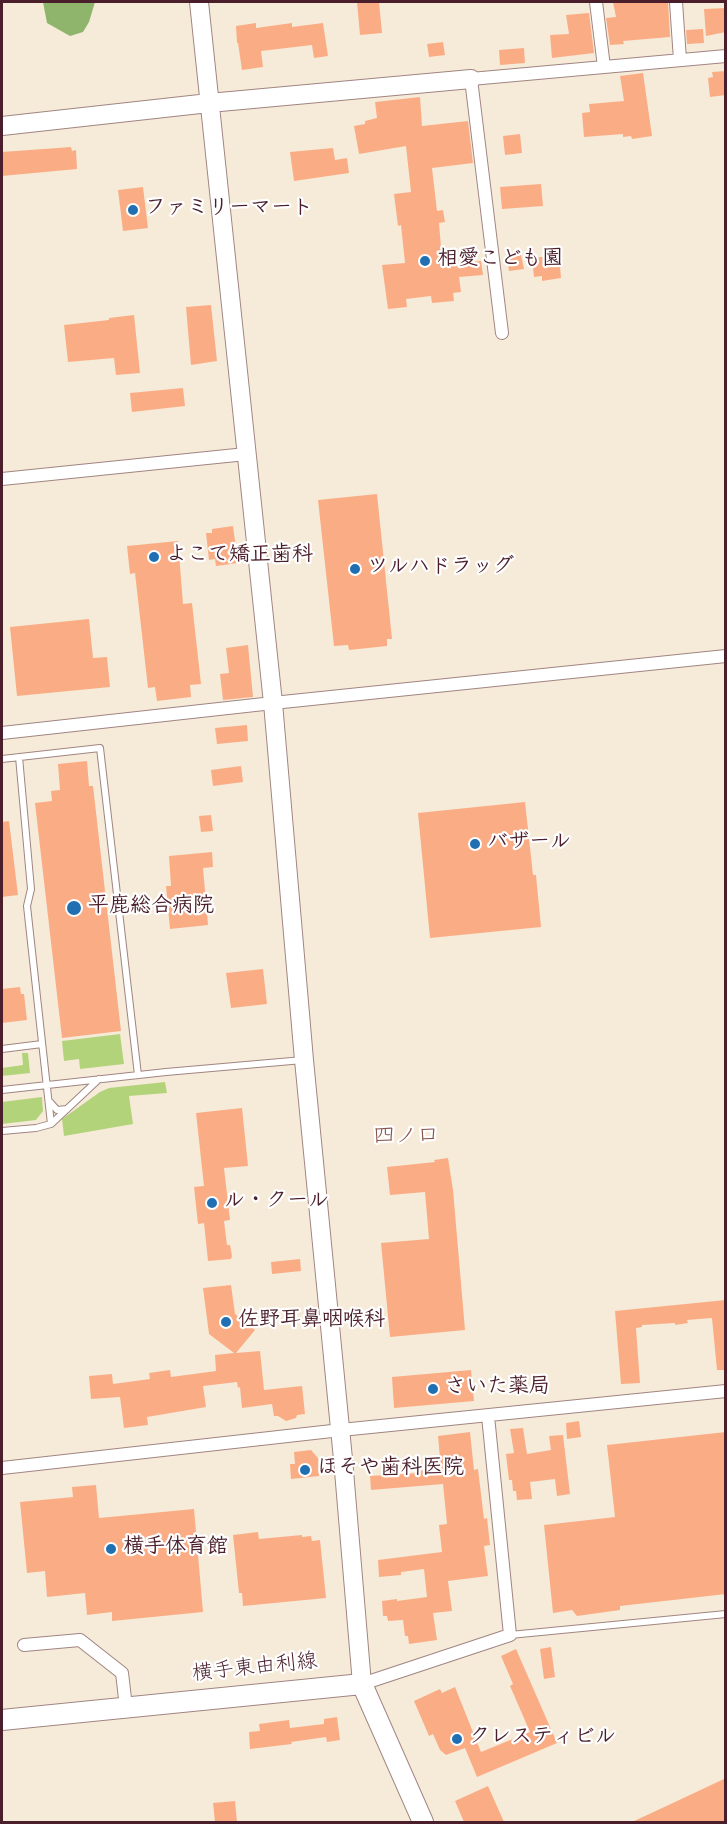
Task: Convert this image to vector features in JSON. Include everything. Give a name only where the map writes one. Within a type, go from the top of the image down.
[{"type":"main road","name":"横手東由利線","points":[[2,1719],[362,1684]]},
{"type":"main road","points":[[362,1684],[423,1822]]},
{"type":"street","points":[[199,2],[273,702],[362,1684],[510,1635],[488,1416]]},
{"type":"street","points":[[596,2],[604,67]]},
{"type":"street","points":[[676,2],[680,60]]},
{"type":"street","points":[[2,126],[209,103],[726,56]]},
{"type":"street","points":[[471,79],[502,333]]},
{"type":"street","points":[[2,479],[246,454]]},
{"type":"street","points":[[2,733],[273,702],[726,656]]},
{"type":"street","points":[[2,1468],[340,1430],[726,1391]]},
{"type":"street","points":[[24,1645],[80,1640],[122,1673],[126,1707]]},
{"type":"lane","points":[[2,759],[100,748],[138,1075]]},
{"type":"lane","points":[[19,758],[31,889],[27,906],[51,1124]]},
{"type":"lane","points":[[2,1049],[42,1044]]},
{"type":"lane","points":[[2,1090],[304,1060]]},
{"type":"lane","points":[[2,1131],[36,1128],[51,1124],[100,1079]]},
{"type":"lane","points":[[49,1101],[57,1110],[67,1109]]},
{"type":"lane","points":[[510,1635],[726,1614]]},
{"type":"green space","points":[[43,2],[95,2],[89,22],[83,32],[70,36],[47,23]]},
{"type":"green space","points":[[120,1034],[124,1064],[80,1069],[79,1059],[64,1061],[62,1041]]},
{"type":"green space","points":[[22,1053],[28,1053],[30,1073],[2,1076],[2,1068],[23,1065]]},
{"type":"green space","points":[[165,1082],[167,1093],[129,1096],[133,1124],[64,1136],[62,1119],[100,1092],[109,1088]]},
{"type":"green space","points":[[42,1097],[43,1111],[36,1120],[2,1124],[2,1102]]},
{"type":"building","points":[[357,2],[379,2],[382,33],[360,35]]},
{"type":"building","points":[[613,2],[668,2],[670,37],[623,41],[624,44],[610,45],[606,18],[616,17]]},
{"type":"building","points":[[726,8],[726,32],[706,36],[704,9]]},
{"type":"building","points":[[589,13],[594,53],[552,58],[550,35],[569,34],[566,15]]},
{"type":"building","points":[[256,23],[256,28],[292,23],[292,27],[323,23],[328,56],[314,58],[312,45],[261,51],[263,67],[242,70],[236,26]]},
{"type":"building","points":[[703,29],[704,43],[687,44],[686,30]]},
{"type":"building","points":[[443,42],[445,55],[429,57],[427,44]]},
{"type":"building","points":[[524,48],[525,63],[500,65],[499,50]]},
{"type":"building","points":[[726,71],[726,95],[710,97],[708,78],[713,77],[712,72]]},
{"type":"building","points":[[643,73],[652,136],[632,139],[631,136],[623,137],[623,134],[584,137],[582,113],[590,112],[589,104],[624,101],[620,76]]},
{"type":"building","points":[[420,97],[422,126],[468,121],[473,163],[432,168],[437,211],[443,210],[445,222],[439,223],[441,247],[446,246],[448,265],[481,261],[483,275],[459,277],[461,292],[453,293],[454,301],[432,303],[431,296],[406,299],[407,307],[388,309],[382,265],[405,263],[401,225],[398,226],[394,194],[411,192],[406,146],[359,154],[354,126],[377,118],[375,102]]},
{"type":"building","points":[[520,134],[522,153],[505,155],[503,136]]},
{"type":"building","points":[[71,147],[72,151],[76,150],[77,169],[2,176],[2,152]]},
{"type":"building","points":[[333,148],[335,160],[347,158],[349,173],[294,181],[290,152]]},
{"type":"building","points":[[541,184],[543,206],[502,209],[500,187]]},
{"type":"building","name":"ファミリーマート","points":[[143,187],[148,228],[123,231],[118,190]]},
{"type":"building","points":[[521,255],[524,269],[509,271],[507,258]]},
{"type":"building","points":[[559,255],[561,278],[542,281],[542,276],[534,277],[532,258]]},
{"type":"building","points":[[211,305],[217,361],[191,365],[186,307]]},
{"type":"building","points":[[134,315],[140,373],[116,375],[114,358],[68,362],[64,325]]},
{"type":"building","points":[[183,388],[185,406],[132,412],[130,393]]},
{"type":"building","name":"ツルハドラッグ","points":[[377,494],[392,639],[387,639],[387,646],[349,650],[348,645],[334,646],[318,500]]},
{"type":"building","points":[[233,526],[238,563],[216,566],[215,559],[209,560],[206,533],[212,533],[212,529]]},
{"type":"building","points":[[178,541],[183,604],[192,603],[201,684],[190,685],[191,697],[157,701],[155,687],[148,688],[135,573],[130,574],[127,546]]},
{"type":"building","points":[[89,619],[93,658],[107,657],[110,687],[17,696],[10,627]]},
{"type":"building","points":[[248,645],[253,697],[223,700],[220,674],[229,673],[226,648]]},
{"type":"building","points":[[247,725],[248,741],[217,744],[215,728]]},
{"type":"building","points":[[87,761],[89,786],[93,786],[121,1031],[62,1038],[35,803],[52,801],[51,791],[60,790],[58,764]]},
{"type":"building","points":[[241,766],[243,782],[213,786],[211,770]]},
{"type":"building","name":"バザール","points":[[525,802],[541,927],[430,938],[418,813]]},
{"type":"building","points":[[211,815],[213,831],[201,832],[199,816]]},
{"type":"building","points":[[9,821],[18,895],[2,897],[2,822]]},
{"type":"building","points":[[212,852],[213,867],[203,868],[208,925],[170,929],[166,886],[171,886],[169,856]]},
{"type":"building","points":[[263,969],[267,1004],[231,1008],[226,973]]},
{"type":"building","points":[[20,987],[21,994],[24,994],[27,1020],[2,1023],[2,989]]},
{"type":"building","points":[[242,1108],[248,1166],[224,1168],[230,1220],[224,1221],[227,1245],[230,1245],[232,1256],[231,1259],[208,1261],[204,1223],[198,1224],[194,1187],[204,1186],[196,1113]]},
{"type":"building","points":[[448,1158],[453,1190],[465,1330],[390,1337],[381,1243],[429,1239],[425,1192],[390,1195],[387,1167],[435,1162],[434,1160]]},
{"type":"building","points":[[300,1259],[301,1271],[272,1274],[271,1262]]},
{"type":"building","points":[[231,1285],[235,1314],[255,1330],[236,1353],[260,1351],[264,1390],[302,1386],[305,1414],[297,1415],[296,1418],[286,1421],[274,1416],[272,1404],[242,1408],[240,1387],[238,1388],[237,1382],[203,1386],[206,1407],[147,1417],[148,1425],[124,1428],[120,1397],[91,1399],[89,1376],[112,1374],[113,1384],[150,1379],[149,1373],[170,1370],[171,1377],[216,1371],[215,1355],[234,1353],[209,1334],[203,1288]]},
{"type":"building","points":[[726,1300],[726,1370],[717,1370],[712,1318],[687,1320],[688,1323],[675,1325],[675,1323],[642,1325],[636,1328],[640,1383],[621,1384],[615,1311]]},
{"type":"building","name":"さいた薬局","points":[[471,1370],[474,1401],[394,1408],[392,1377]]},
{"type":"building","points":[[579,1421],[581,1437],[567,1439],[566,1423]]},
{"type":"building","points":[[523,1428],[527,1454],[551,1450],[549,1436],[563,1435],[570,1494],[557,1496],[555,1479],[530,1482],[532,1499],[517,1500],[512,1480],[509,1480],[506,1454],[514,1453],[510,1429]]},
{"type":"building","points":[[470,1432],[474,1470],[478,1469],[484,1519],[487,1518],[490,1545],[484,1546],[488,1576],[448,1581],[452,1611],[433,1613],[437,1640],[409,1644],[408,1636],[405,1636],[403,1620],[388,1621],[387,1616],[383,1616],[382,1601],[427,1597],[424,1569],[401,1572],[401,1575],[379,1577],[378,1560],[442,1552],[439,1525],[447,1524],[443,1484],[371,1490],[370,1476],[419,1473],[418,1471],[441,1469],[438,1436]]},
{"type":"building","points":[[726,1432],[726,1594],[620,1606],[620,1610],[577,1616],[572,1610],[553,1613],[544,1525],[615,1517],[607,1445]]},
{"type":"building","name":"ほそや歯科医院","points":[[311,1450],[318,1458],[319,1476],[291,1479],[290,1464],[295,1464],[294,1452]]},
{"type":"building","name":"横手体育館","points":[[96,1485],[99,1518],[194,1509],[203,1612],[112,1621],[112,1612],[87,1615],[85,1593],[47,1597],[45,1571],[27,1573],[20,1502],[73,1497],[72,1487]]},
{"type":"building","points":[[258,1532],[259,1539],[302,1535],[302,1537],[311,1536],[312,1541],[320,1540],[326,1598],[243,1606],[242,1593],[239,1593],[233,1535]]},
{"type":"building","points":[[551,1647],[555,1677],[544,1679],[540,1649]]},
{"type":"building","points":[[516,1649],[557,1743],[477,1777],[465,1748],[446,1755],[440,1750],[433,1734],[429,1736],[414,1701],[440,1689],[442,1693],[455,1687],[481,1752],[530,1732],[510,1686],[513,1684],[501,1656]]},
{"type":"building","points":[[337,1717],[340,1740],[327,1742],[326,1737],[250,1749],[249,1732],[260,1731],[259,1724],[289,1720],[290,1728],[324,1724],[324,1719]]},
{"type":"building","points":[[726,1778],[726,1822],[632,1822],[675,1802]]},
{"type":"building","points":[[488,1786],[504,1822],[464,1822],[455,1801]]},
{"type":"building","points":[[235,1801],[237,1822],[215,1822],[213,1803]]},
{"type":"place","name":"ファミリーマート","points":[[133,210]]},
{"type":"place","name":"相愛こども園","points":[[425,261]]},
{"type":"place","name":"よこて矯正歯科","points":[[154,557]]},
{"type":"place","name":"ツルハドラッグ","points":[[355,569]]},
{"type":"place","name":"バザール","points":[[475,844]]},
{"type":"place","name":"平鹿総合病院","points":[[74,908]]},
{"type":"place","name":"ル・クール","points":[[212,1203]]},
{"type":"place","name":"佐野耳鼻咽喉科","points":[[226,1322]]},
{"type":"place","name":"さいた薬局","points":[[433,1389]]},
{"type":"place","name":"ほそや歯科医院","points":[[305,1470]]},
{"type":"place","name":"横手体育館","points":[[111,1549]]},
{"type":"place","name":"クレスティビル","points":[[457,1739]]},
{"type":"district","name":"四ノ口","points":[[406,1139]]}]
